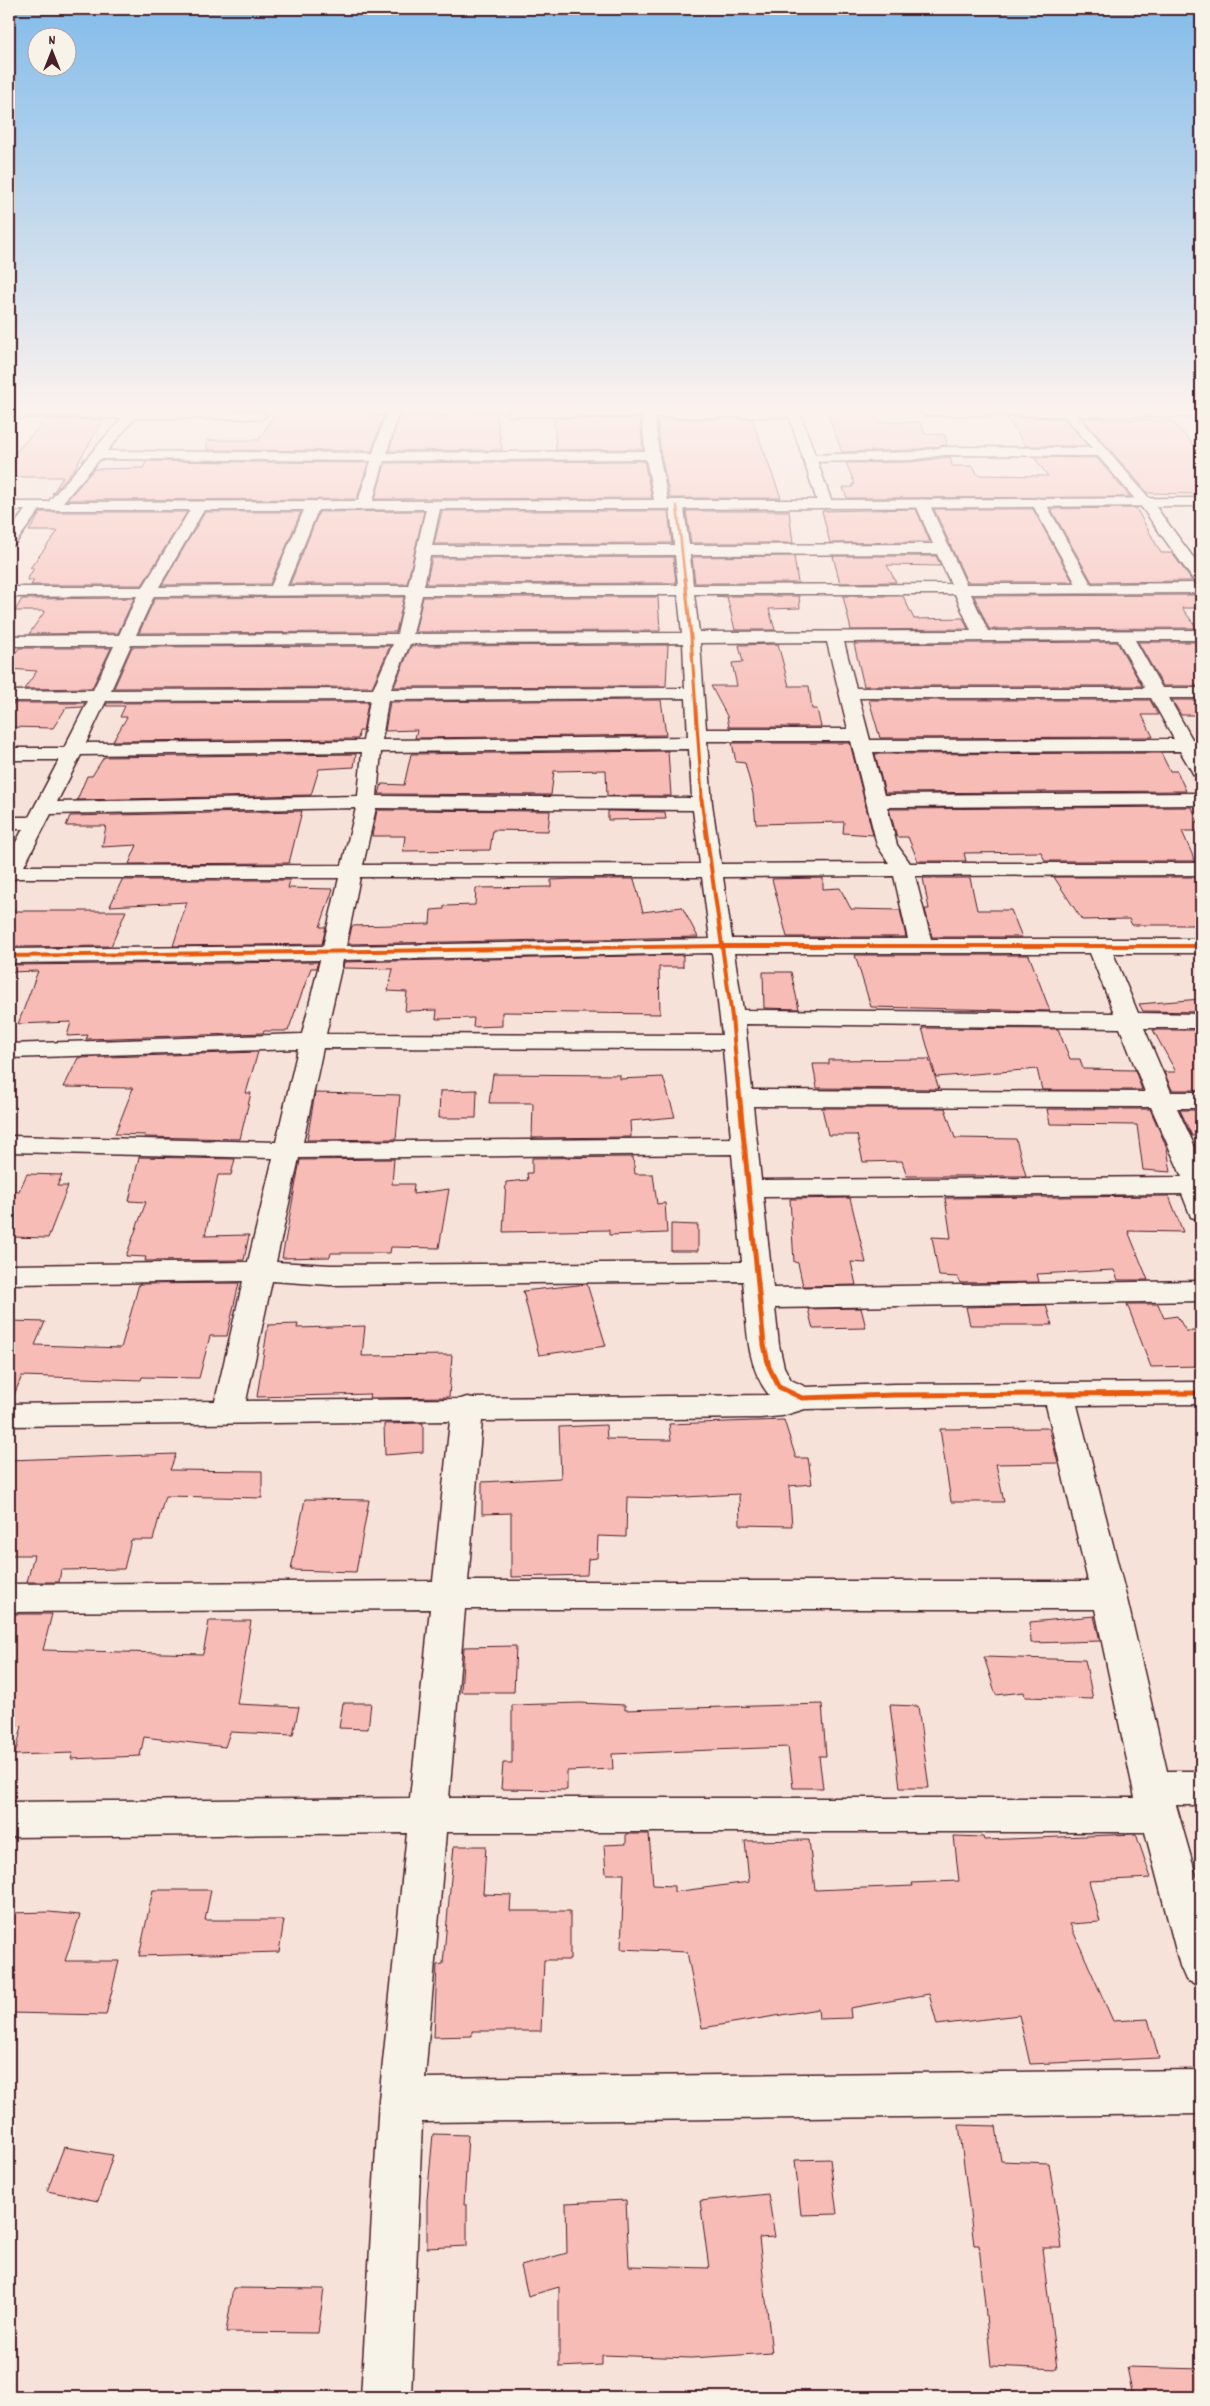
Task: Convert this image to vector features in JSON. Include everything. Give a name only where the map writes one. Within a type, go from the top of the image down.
[{"type":"street","points":[[9,542],[26,519]]},
{"type":"street","points":[[192,519],[148,591],[73,752],[9,873],[710,869],[1201,870]]},
{"type":"street","points":[[277,591],[307,519]]},
{"type":"street","points":[[228,1412],[367,802],[372,746],[380,693],[404,638],[431,519]]},
{"type":"street","points":[[673,519],[681,550],[690,637],[702,804],[710,869],[723,946],[742,1098],[764,1345],[774,1378],[779,1387],[802,1398]]},
{"type":"street","points":[[929,519],[982,636]]},
{"type":"street","points":[[1048,519],[1086,588]]},
{"type":"street","points":[[1159,519],[1201,579]]},
{"type":"street","points":[[424,551],[941,549]]},
{"type":"street","points":[[1181,550],[1201,550]]},
{"type":"street","points":[[9,592],[415,589],[1201,588]]},
{"type":"street","points":[[9,641],[1201,635]]},
{"type":"street","points":[[834,636],[887,845],[903,869],[921,946]]},
{"type":"street","points":[[1124,636],[1155,693],[1194,745],[1201,771]]},
{"type":"street","points":[[9,696],[694,693]]},
{"type":"street","points":[[848,693],[1201,693]]},
{"type":"street","points":[[9,754],[697,739],[1194,745]]},
{"type":"street","points":[[876,801],[1201,799]]},
{"type":"street","points":[[9,823],[40,815],[367,802],[702,804]]},
{"type":"street","points":[[9,956],[332,953],[723,946],[1201,946]]},
{"type":"street","points":[[750,1189],[1201,1194],[1160,1100],[1099,946]]},
{"type":"street","points":[[732,1017],[1129,1022],[1201,1021]]},
{"type":"street","points":[[9,1051],[313,1041],[734,1042]]},
{"type":"street","points":[[742,1098],[1201,1100]]},
{"type":"street","points":[[9,1144],[288,1150],[746,1146]]},
{"type":"street","points":[[9,1274],[260,1272],[758,1285],[1201,1291]]},
{"type":"street","points":[[9,1415],[467,1408],[775,1406],[790,1404],[802,1398],[894,1395],[1201,1393]]},
{"type":"street","points":[[1059,1395],[1109,1595],[1156,1801],[1201,1966]]},
{"type":"street","points":[[386,2397],[401,2100],[467,1408]]},
{"type":"street","points":[[9,1598],[448,1595],[1109,1595]]},
{"type":"street","points":[[9,1819],[428,1815],[1156,1801],[1201,1788]]},
{"type":"street","points":[[401,2100],[1201,2092]]},
{"type":"building","points":[[36,519],[183,519],[142,585],[31,585],[34,580],[27,580],[34,568],[30,568],[58,531],[29,531]]},
{"type":"building","points":[[201,519],[298,519],[270,584],[162,585]]},
{"type":"building","points":[[316,519],[422,519],[407,584],[290,584]]},
{"type":"building","points":[[440,519],[669,519],[672,543],[434,544]]},
{"type":"building","points":[[687,519],[790,519],[793,543],[691,543]]},
{"type":"building","points":[[824,519],[920,519],[930,542],[830,543]]},
{"type":"building","points":[[939,519],[1039,519],[1073,582],[967,582]]},
{"type":"building","points":[[1057,519],[1142,519],[1161,553],[1172,553],[1192,581],[1092,582]]},
{"type":"building","points":[[794,556],[798,583],[695,583],[692,557]]},
{"type":"building","points":[[833,556],[936,556],[941,566],[887,565],[896,582],[840,583]]},
{"type":"building","points":[[673,557],[676,583],[426,584],[432,558]]},
{"type":"building","points":[[1201,595],[1201,608],[1182,608],[1197,628],[989,629],[974,596]]},
{"type":"building","points":[[716,596],[799,596],[800,608],[769,609],[775,630],[735,630],[727,597]]},
{"type":"building","points":[[843,596],[903,596],[914,619],[963,618],[968,629],[851,630]]},
{"type":"building","points":[[404,597],[396,632],[139,633],[155,598]]},
{"type":"building","points":[[423,597],[658,597],[660,631],[415,632]]},
{"type":"building","points":[[134,598],[118,633],[29,634],[45,611],[15,611],[22,599]]},
{"type":"building","points":[[1117,642],[1142,686],[864,686],[854,644]]},
{"type":"building","points":[[1138,642],[1201,642],[1201,686],[1163,686]]},
{"type":"building","points":[[778,644],[789,686],[809,686],[812,709],[817,709],[821,727],[729,727],[727,716],[711,686],[737,686],[732,663],[743,662],[739,645]]},
{"type":"building","points":[[668,645],[666,686],[394,687],[411,646]]},
{"type":"building","points":[[390,646],[372,687],[114,688],[132,647]]},
{"type":"building","points":[[19,648],[111,648],[92,688],[24,689],[37,671],[9,669],[9,662]]},
{"type":"building","points":[[661,700],[666,735],[415,738],[417,730],[385,731],[390,702]]},
{"type":"building","points":[[869,700],[1150,700],[1158,715],[1142,715],[1153,737],[880,738]]},
{"type":"building","points":[[1172,700],[1201,700],[1201,715],[1181,715]]},
{"type":"building","points":[[368,702],[363,731],[359,731],[358,739],[113,741],[127,717],[120,717],[125,706],[106,706],[107,703]]},
{"type":"building","points":[[14,703],[85,703],[83,707],[66,708],[53,728],[9,727],[9,710]]},
{"type":"building","points":[[732,743],[850,743],[873,835],[843,833],[844,822],[756,824],[753,794],[745,763],[736,762]]},
{"type":"building","points":[[668,751],[671,796],[607,796],[606,770],[554,771],[551,795],[379,794],[382,784],[404,785],[411,754]]},
{"type":"building","points":[[1161,753],[1170,771],[1177,771],[1186,791],[885,793],[875,754]]},
{"type":"building","points":[[356,754],[354,767],[319,769],[311,795],[77,800],[87,776],[92,776],[104,757]]},
{"type":"building","points":[[1192,807],[1201,831],[1182,831],[1195,861],[1045,861],[1041,852],[964,853],[966,861],[918,861],[908,837],[897,837],[889,809]]},
{"type":"building","points":[[377,810],[550,811],[548,831],[493,830],[490,850],[403,851],[405,836],[372,836]]},
{"type":"building","points":[[302,811],[289,863],[129,864],[137,845],[102,847],[106,826],[66,826],[70,816]]},
{"type":"building","points":[[608,811],[665,812],[666,819],[608,820]]},
{"type":"building","points":[[1054,877],[1201,877],[1201,925],[1132,925],[1129,919],[1082,920]]},
{"type":"building","points":[[823,878],[823,889],[840,888],[851,909],[900,910],[906,937],[787,937],[772,879]]},
{"type":"building","points":[[923,878],[970,878],[977,910],[1011,910],[1022,937],[932,937],[925,909],[929,909]]},
{"type":"building","points":[[634,879],[643,912],[682,907],[698,937],[348,944],[352,926],[430,924],[431,910],[444,909],[444,906],[475,905],[476,888],[551,887],[551,880]]},
{"type":"building","points":[[122,880],[290,880],[288,888],[333,889],[320,927],[326,927],[322,944],[173,946],[187,902],[110,906]]},
{"type":"building","points":[[9,911],[126,911],[111,946],[9,947]]},
{"type":"building","points":[[683,955],[683,967],[659,967],[660,1014],[502,1012],[502,1026],[473,1027],[474,1018],[436,1019],[437,1010],[405,1011],[407,992],[388,991],[393,969],[343,968],[344,962]]},
{"type":"building","points":[[855,955],[1029,955],[1050,1011],[871,1007]]},
{"type":"building","points":[[318,962],[316,968],[311,968],[288,1031],[86,1039],[88,1035],[67,1036],[71,1022],[18,1024],[38,971],[9,972],[9,965]]},
{"type":"building","points":[[763,972],[791,972],[799,1009],[764,1008]]},
{"type":"building","points":[[1201,999],[1201,1012],[1143,1011],[1139,1004]]},
{"type":"building","points":[[922,1028],[1058,1029],[1070,1059],[1080,1059],[1083,1069],[1135,1070],[1142,1090],[1042,1090],[1037,1069],[936,1077]]},
{"type":"building","points":[[1153,1030],[1201,1030],[1201,1090],[1172,1090],[1164,1072],[1176,1072]]},
{"type":"building","points":[[258,1052],[246,1093],[251,1093],[240,1139],[144,1137],[145,1135],[115,1134],[133,1088],[64,1087],[78,1058]]},
{"type":"building","points":[[929,1059],[939,1089],[817,1088],[813,1064],[829,1064],[829,1060]]},
{"type":"building","points":[[493,1074],[620,1075],[620,1079],[663,1077],[675,1117],[630,1121],[631,1137],[532,1138],[533,1103],[489,1103]]},
{"type":"building","points":[[477,1090],[476,1118],[439,1118],[440,1091]]},
{"type":"building","points":[[315,1093],[400,1095],[396,1139],[307,1140]]},
{"type":"building","points":[[822,1108],[945,1108],[955,1138],[1016,1139],[1026,1176],[907,1176],[902,1161],[863,1162],[857,1135],[828,1135]]},
{"type":"building","points":[[1047,1109],[1150,1109],[1167,1148],[1171,1172],[1143,1170],[1137,1125],[1050,1124]]},
{"type":"building","points":[[1180,1110],[1201,1110],[1201,1136],[1192,1136]]},
{"type":"building","points":[[139,1157],[235,1159],[231,1175],[218,1175],[205,1236],[249,1235],[244,1260],[145,1261],[146,1257],[126,1256],[146,1202],[129,1201]]},
{"type":"building","points":[[633,1157],[635,1174],[653,1174],[657,1204],[665,1203],[667,1233],[609,1235],[609,1230],[503,1232],[506,1182],[528,1180],[527,1173],[532,1173],[532,1158]]},
{"type":"building","points":[[394,1159],[392,1184],[414,1184],[413,1194],[449,1189],[439,1248],[391,1247],[390,1253],[331,1253],[330,1257],[282,1258],[300,1160]]},
{"type":"building","points":[[27,1174],[62,1175],[57,1186],[68,1186],[48,1238],[9,1237],[9,1190],[19,1191]]},
{"type":"building","points":[[1169,1196],[1183,1232],[1128,1231],[1148,1280],[1118,1280],[1114,1270],[1037,1274],[1039,1282],[960,1283],[958,1277],[939,1276],[932,1237],[951,1238],[945,1198]]},
{"type":"building","points":[[850,1198],[866,1263],[851,1262],[856,1285],[803,1286],[798,1263],[794,1262],[790,1199]]},
{"type":"building","points":[[671,1224],[698,1225],[698,1251],[671,1251]]},
{"type":"building","points":[[239,1283],[227,1336],[210,1336],[199,1378],[142,1377],[141,1380],[22,1376],[11,1402],[9,1402],[9,1321],[45,1322],[35,1345],[121,1348],[139,1284]]},
{"type":"building","points":[[587,1284],[606,1346],[539,1355],[523,1291]]},
{"type":"building","points":[[1127,1304],[1158,1304],[1164,1318],[1177,1316],[1186,1331],[1201,1331],[1201,1366],[1151,1367]]},
{"type":"building","points":[[1046,1305],[1052,1325],[970,1325],[966,1307]]},
{"type":"building","points":[[861,1308],[866,1328],[813,1329],[808,1309]]},
{"type":"building","points":[[298,1324],[297,1328],[365,1326],[362,1356],[452,1355],[449,1397],[369,1398],[370,1394],[257,1397],[268,1325]]},
{"type":"building","points":[[784,1420],[796,1458],[808,1458],[812,1484],[789,1486],[792,1526],[740,1525],[739,1494],[668,1498],[627,1497],[626,1537],[598,1536],[597,1558],[588,1559],[587,1575],[511,1577],[511,1513],[482,1514],[482,1482],[561,1478],[559,1427],[606,1425],[607,1439],[671,1440],[669,1424]]},
{"type":"building","points":[[423,1423],[423,1452],[385,1455],[384,1424]]},
{"type":"building","points":[[1049,1428],[1058,1463],[996,1464],[1004,1502],[951,1502],[940,1429]]},
{"type":"building","points":[[176,1454],[170,1470],[262,1471],[262,1498],[165,1496],[153,1540],[131,1540],[124,1569],[61,1570],[59,1582],[27,1582],[34,1555],[9,1555],[9,1460]]},
{"type":"building","points":[[305,1499],[369,1500],[356,1572],[291,1570]]},
{"type":"building","points":[[9,1614],[52,1614],[43,1650],[203,1654],[209,1621],[251,1621],[237,1704],[299,1707],[293,1735],[230,1732],[225,1747],[144,1737],[140,1756],[71,1759],[73,1753],[15,1755],[22,1726],[9,1724]]},
{"type":"building","points":[[1094,1616],[1100,1641],[1031,1643],[1030,1622]]},
{"type":"building","points":[[516,1646],[514,1692],[461,1692],[464,1647]]},
{"type":"building","points":[[984,1657],[1085,1660],[1093,1699],[1025,1697],[1024,1692],[996,1695]]},
{"type":"building","points":[[343,1703],[371,1703],[368,1729],[339,1728]]},
{"type":"building","points":[[580,1703],[625,1705],[625,1710],[822,1704],[826,1756],[819,1756],[823,1788],[793,1788],[788,1747],[612,1754],[613,1769],[567,1771],[567,1790],[501,1789],[503,1763],[512,1763],[512,1705]]},
{"type":"building","points":[[890,1705],[918,1706],[929,1788],[900,1788]]},
{"type":"building","points":[[626,1834],[649,1834],[653,1885],[674,1886],[674,1892],[749,1882],[745,1841],[809,1840],[815,1890],[913,1886],[912,1883],[959,1881],[954,1836],[983,1837],[984,1840],[1136,1834],[1151,1878],[1089,1881],[1100,1922],[1070,1924],[1113,2021],[1148,2019],[1159,2058],[1030,2064],[1019,2015],[937,2025],[929,1994],[850,2008],[851,2018],[819,2019],[818,2009],[702,2028],[687,1952],[621,1949],[624,1874],[606,1874],[604,1845],[626,1844]]},
{"type":"building","points":[[454,1846],[486,1846],[483,1894],[511,1895],[510,1911],[570,1911],[570,1960],[544,1960],[541,2031],[472,2031],[472,2036],[434,2037],[437,1965],[443,1964]]},
{"type":"building","points":[[153,1890],[211,1890],[205,1920],[284,1920],[279,1952],[139,1956]]},
{"type":"building","points":[[49,1912],[80,1915],[65,1961],[119,1961],[106,2015],[9,2013],[9,1913]]},
{"type":"building","points":[[959,2125],[996,2126],[1001,2161],[1049,2163],[1062,2248],[1042,2248],[1057,2369],[991,2366],[979,2245],[974,2245]]},
{"type":"building","points":[[433,2134],[468,2135],[464,2205],[467,2205],[467,2246],[427,2248],[427,2200]]},
{"type":"building","points":[[64,2147],[113,2155],[98,2201],[47,2191]]},
{"type":"building","points":[[830,2159],[837,2214],[801,2215],[795,2160]]},
{"type":"building","points":[[768,2194],[775,2237],[759,2238],[772,2353],[691,2358],[602,2355],[602,2365],[559,2367],[559,2287],[528,2296],[521,2266],[567,2253],[566,2203],[626,2200],[629,2266],[709,2268],[700,2201]]},
{"type":"building","points":[[233,2288],[324,2289],[318,2333],[226,2332]]},
{"type":"building","points":[[1127,2367],[1201,2369],[1201,2397],[1133,2397]]},
{"type":"cycle path","points":[[678,519],[691,637],[702,804],[732,1017],[764,1345],[769,1367],[779,1387],[802,1398],[894,1395],[1201,1393]]},
{"type":"cycle path","points":[[9,956],[332,953],[723,946],[1201,946]]}]
